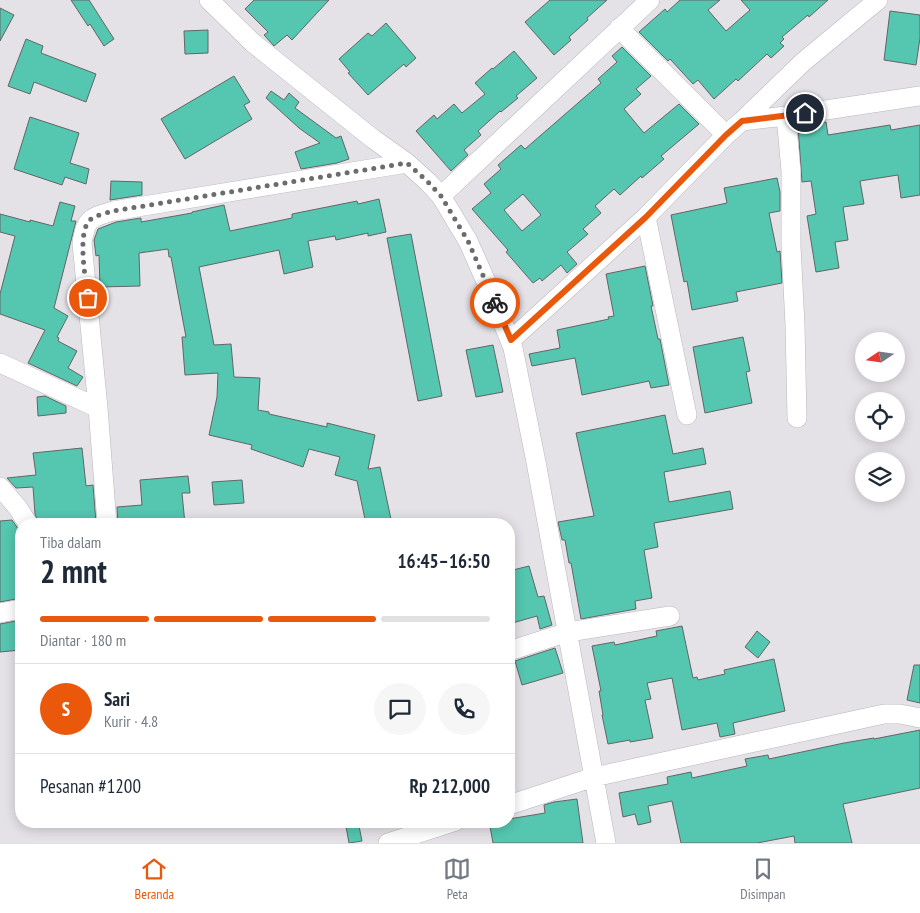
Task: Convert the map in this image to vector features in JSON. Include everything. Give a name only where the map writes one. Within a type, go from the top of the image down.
[{"type":"street","points":[[209,0],[260,49],[372,138],[407,163],[428,182],[441,196],[468,241],[511,340],[536,462],[606,843]]},
{"type":"street","points":[[441,196],[650,0]]},
{"type":"street","points":[[511,340],[646,217],[726,135],[803,62],[878,0]]},
{"type":"street","points":[[619,28],[726,135]]},
{"type":"street","points":[[742,121],[920,96]]},
{"type":"street","points":[[786,116],[791,170],[791,246],[797,418]]},
{"type":"street","points":[[107,518],[82,244],[84,231],[89,220],[100,214],[113,211],[407,163]]},
{"type":"street","points":[[646,217],[687,415]]},
{"type":"street","points":[[0,363],[98,408]]},
{"type":"street","points":[[0,487],[24,518]]},
{"type":"street","points":[[0,613],[15,610]]},
{"type":"street","points":[[515,649],[568,632],[670,616]]},
{"type":"street","points":[[515,803],[594,777],[884,714],[900,714],[920,718]]},
{"type":"street","points":[[388,843],[413,839],[439,828]]},
{"type":"building","points":[[71,0],[89,0],[114,39],[104,46]]},
{"type":"building","points":[[254,0],[329,0],[292,40],[287,35],[274,46],[264,35],[268,32],[245,9]]},
{"type":"building","points":[[550,0],[607,0],[587,18],[588,20],[569,37],[571,40],[554,55],[525,22]]},
{"type":"building","points":[[680,0],[720,0],[708,10],[726,31],[750,10],[741,0],[828,0],[782,37],[784,39],[780,43],[784,46],[771,58],[767,54],[738,81],[736,79],[714,99],[698,80],[693,84],[670,59],[668,61],[639,32],[665,9],[667,12]]},
{"type":"building","points":[[0,8],[14,15],[0,41]]},
{"type":"building","points":[[890,11],[920,15],[920,38],[916,65],[884,60]]},
{"type":"building","points":[[386,23],[416,58],[406,67],[404,64],[368,95],[348,73],[350,72],[339,59],[368,33],[372,36]]},
{"type":"building","points":[[208,30],[208,53],[185,54],[184,31]]},
{"type":"building","points":[[26,39],[43,46],[41,53],[96,74],[86,102],[34,82],[30,94],[8,86]]},
{"type":"building","points":[[622,47],[651,76],[636,89],[641,94],[624,109],[644,133],[679,104],[699,124],[661,156],[664,159],[642,178],[641,176],[620,195],[614,189],[595,206],[601,213],[583,229],[588,234],[567,252],[577,264],[567,273],[561,265],[542,281],[540,278],[533,283],[506,252],[508,250],[472,209],[491,193],[484,184],[501,169],[498,165],[521,145],[525,149],[601,83],[598,79],[617,62],[612,56]],"holes":[[[523,194],[541,215],[522,231],[504,210]]]},
{"type":"building","points":[[514,51],[537,78],[516,96],[518,98],[478,131],[481,135],[464,150],[468,155],[451,171],[416,131],[434,115],[437,119],[454,104],[462,113],[485,94],[475,83]]},
{"type":"building","points":[[234,76],[250,102],[244,105],[252,119],[185,159],[161,119]]},
{"type":"building","points":[[271,91],[284,100],[289,93],[299,102],[295,108],[336,138],[341,136],[349,159],[301,169],[295,152],[320,143],[299,128],[266,98]]},
{"type":"building","points":[[30,117],[79,133],[70,163],[89,169],[86,184],[65,177],[62,185],[14,169]]},
{"type":"building","points":[[826,122],[828,135],[890,125],[891,130],[920,125],[920,195],[901,198],[898,175],[860,181],[864,204],[843,207],[848,240],[835,242],[839,268],[816,272],[807,216],[816,214],[811,181],[802,182],[798,126]]},
{"type":"building","points":[[777,178],[780,192],[780,211],[769,213],[777,252],[780,251],[782,283],[736,292],[738,301],[692,310],[687,281],[684,282],[671,215],[727,203],[724,188]]},
{"type":"building","points":[[111,181],[142,182],[142,195],[110,200]]},
{"type":"building","points":[[379,199],[386,232],[368,236],[368,233],[336,240],[335,236],[308,241],[313,267],[284,274],[279,250],[199,267],[214,345],[231,344],[234,377],[260,378],[258,410],[327,427],[327,423],[375,435],[368,469],[380,467],[391,518],[365,518],[357,481],[335,475],[340,457],[309,449],[303,467],[251,449],[252,445],[209,435],[217,397],[218,373],[185,375],[182,337],[186,337],[168,249],[139,253],[140,286],[100,287],[99,255],[96,256],[94,240],[98,229],[116,222],[141,218],[141,222],[224,205],[230,231],[292,218],[292,214],[357,201],[358,204]]},
{"type":"building","points":[[60,202],[75,206],[71,221],[76,221],[54,308],[68,316],[57,337],[59,338],[58,341],[77,351],[68,368],[83,377],[77,386],[28,363],[45,330],[0,314],[0,294],[15,236],[0,232],[0,214],[53,226]]},
{"type":"building","points":[[411,234],[442,396],[418,401],[387,238]]},
{"type":"building","points":[[645,266],[653,306],[651,306],[669,385],[651,388],[649,381],[582,395],[575,358],[532,366],[529,354],[560,348],[557,330],[609,319],[608,317],[614,316],[606,274]]},
{"type":"building","points":[[743,337],[750,371],[746,372],[752,403],[705,413],[693,347]]},
{"type":"building","points":[[493,345],[503,392],[476,397],[466,350]]},
{"type":"building","points":[[45,396],[66,406],[66,413],[38,416],[37,397]]},
{"type":"building","points":[[665,415],[673,454],[703,448],[706,464],[664,472],[669,502],[730,491],[733,509],[654,523],[658,547],[644,550],[652,598],[635,601],[636,609],[581,619],[571,563],[569,563],[565,540],[562,540],[558,522],[594,516],[576,433]]},
{"type":"building","points":[[82,448],[86,486],[93,485],[96,518],[37,518],[33,487],[16,488],[7,478],[36,475],[33,453]]},
{"type":"building","points":[[188,476],[190,493],[182,493],[184,518],[118,518],[117,507],[142,505],[140,480]]},
{"type":"building","points":[[242,480],[244,503],[214,505],[212,482]]},
{"type":"building","points":[[12,520],[15,524],[15,599],[0,602],[0,521]]},
{"type":"building","points":[[529,566],[538,597],[544,596],[552,625],[540,629],[537,616],[515,622],[515,570]]},
{"type":"building","points":[[15,621],[15,651],[0,652],[0,624]]},
{"type":"building","points":[[682,626],[693,678],[697,677],[698,680],[725,674],[724,670],[774,659],[785,711],[733,723],[735,734],[720,737],[717,723],[682,730],[672,678],[647,683],[651,699],[645,700],[653,738],[608,744],[602,715],[599,691],[601,691],[592,646],[614,642],[615,645],[657,636],[656,631]]},
{"type":"building","points":[[757,631],[770,642],[758,658],[745,647]]},
{"type":"building","points":[[555,648],[563,673],[522,685],[515,661]]},
{"type":"building","points":[[914,665],[920,665],[920,703],[907,700]]},
{"type":"building","points":[[920,730],[920,788],[843,804],[852,843],[795,843],[794,836],[757,843],[681,843],[672,801],[648,806],[651,822],[638,825],[635,814],[623,817],[619,793],[668,784],[667,777],[691,772],[692,778],[747,766],[745,759],[768,755],[769,759],[844,743]]},
{"type":"building","points":[[577,799],[583,843],[493,843],[490,828],[515,828],[515,818],[545,813],[544,805]]},
{"type":"building","points":[[346,828],[359,828],[362,841],[349,843]]},
{"type":"way so far","points":[[88,298],[82,244],[84,231],[89,220],[100,214],[407,163],[441,196],[468,241],[495,303]]},
{"type":"route","points":[[495,303],[511,340],[646,217],[742,121],[805,113]]}]
